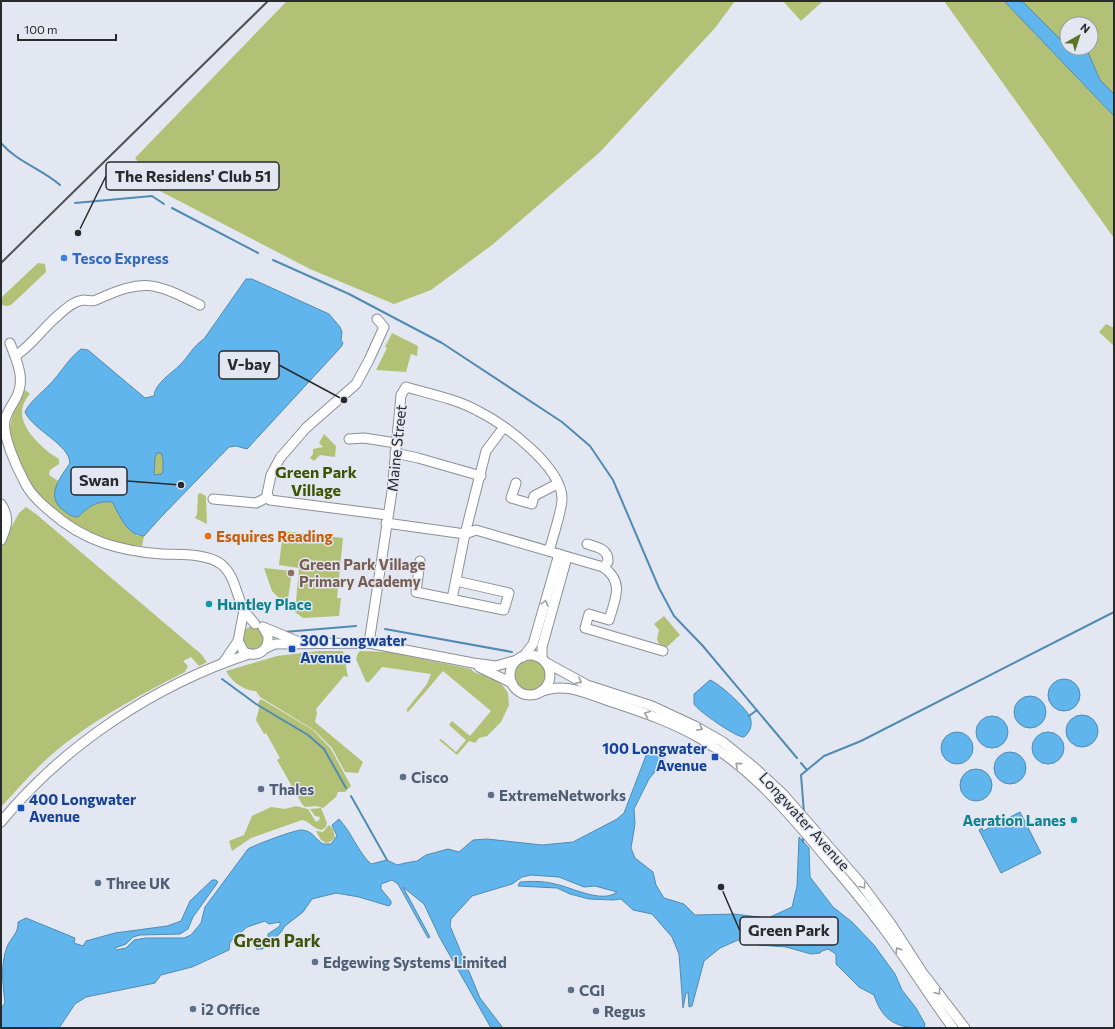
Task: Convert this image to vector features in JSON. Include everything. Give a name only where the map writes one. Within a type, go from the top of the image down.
[{"type":"street","points":[[15,356],[69,307],[84,300],[94,301],[119,289],[132,286],[157,286],[200,305]]},
{"type":"street","points":[[268,497],[271,475],[280,458],[306,428],[350,390],[361,377],[384,327],[377,319]]},
{"type":"street","points":[[10,343],[21,381],[18,392],[6,419],[6,434],[25,484],[37,500],[75,531],[109,546],[138,552],[196,556],[211,559],[221,564],[228,572],[244,610],[268,636],[266,648]]},
{"type":"street","name":"Maine Street","points":[[369,643],[392,491],[401,395],[406,387],[456,401],[478,411],[504,427],[535,452],[546,464],[557,484],[562,498],[549,551]]},
{"type":"street","points":[[452,599],[465,534],[481,476],[486,451],[504,427]]},
{"type":"street","points":[[349,439],[364,438],[396,443]]},
{"type":"street","points":[[395,453],[481,476]]},
{"type":"street","points":[[516,483],[511,498],[532,504],[534,496],[557,484]]},
{"type":"street","points":[[213,499],[256,503],[268,497]]},
{"type":"street","points":[[268,497],[270,500],[387,519],[465,534],[476,530],[603,567],[612,574],[617,584],[612,612],[609,620],[589,614],[586,628],[663,651]]},
{"type":"street","points":[[1,540],[8,525],[7,515],[2,506]]},
{"type":"street","points":[[587,544],[600,548],[605,552],[608,562],[603,567]]},
{"type":"street","points":[[563,555],[542,647],[543,661],[549,671],[549,680],[546,687],[540,692],[532,695],[522,694],[512,683],[511,669],[533,644],[563,555]]},
{"type":"street","points":[[420,561],[416,592],[504,610],[508,593],[456,581]]},
{"type":"street","points":[[244,610],[239,637],[241,649],[249,654]]},
{"type":"street","points":[[223,663],[246,626],[259,626],[302,643]]},
{"type":"street","points":[[1,822],[31,789],[63,759],[110,724],[151,699],[223,663],[249,654],[258,654],[275,644],[369,643],[473,664],[496,666],[520,658],[533,656],[543,661]]},
{"type":"street","name":"Longwater Avenue","points":[[543,661],[587,685],[652,706],[706,732],[740,754],[792,802],[859,882],[891,924],[922,972],[965,1028]]},
{"type":"street","points":[[473,664],[512,683]]},
{"type":"street","name":"Longwater Avenue","points":[[540,692],[550,688],[565,687],[638,710],[680,727],[702,739],[734,761],[777,800],[852,887],[884,929],[918,981],[953,1028]]},
{"type":"green space","points":[[287,1],[735,1],[715,28],[600,152],[492,245],[431,290],[394,304],[310,269],[160,191],[135,158]]},
{"type":"green space","points":[[783,1],[823,1],[801,21]]},
{"type":"green space","points":[[944,1],[1004,1],[1114,116],[1114,238]]},
{"type":"green space","points":[[1022,1],[1114,1],[1114,94],[1100,80],[1090,56],[1099,56],[1099,16],[1059,16],[1059,38]]},
{"type":"green space","points":[[38,263],[45,264],[46,272],[11,305],[2,305],[1,300],[3,296]]},
{"type":"green space","points":[[1106,324],[1114,328],[1114,346],[1099,332]]},
{"type":"green space","points":[[392,333],[418,346],[417,356],[411,354],[406,372],[376,370],[387,348],[385,347]]},
{"type":"green space","points":[[25,390],[30,394],[22,410],[22,417],[25,425],[34,438],[49,453],[59,459],[59,464],[50,470],[49,475],[58,481],[56,487],[78,517],[85,510],[97,503],[112,502],[137,536],[144,536],[142,546],[119,544],[102,540],[73,525],[37,495],[26,476],[12,442],[10,427],[12,417]]},
{"type":"green space","points":[[324,434],[336,446],[335,457],[320,455],[314,461],[310,458],[313,454],[313,449],[323,447],[319,443]]},
{"type":"green space","points":[[157,453],[161,453],[163,459],[163,472],[161,474],[154,475],[155,457]]},
{"type":"green space","points":[[200,493],[206,496],[207,524],[195,518],[197,514],[198,494]]},
{"type":"green space","points":[[26,507],[201,654],[207,662],[199,666],[191,657],[183,661],[188,666],[185,672],[132,700],[81,732],[43,762],[1,807],[1,546],[19,513]]},
{"type":"green space","points":[[283,531],[343,538],[337,598],[341,598],[339,616],[303,618],[295,612],[299,568],[279,565]]},
{"type":"green space","points":[[264,568],[292,571],[287,606],[272,591]]},
{"type":"green space","points":[[664,616],[680,635],[667,647],[659,644],[657,639],[659,630],[654,624]]},
{"type":"green space","points":[[254,626],[262,630],[266,638],[262,646],[254,650],[246,646],[242,638],[246,630]]},
{"type":"green space","points":[[319,651],[343,651],[348,677],[344,676],[316,709],[317,713],[315,722],[363,762],[358,773],[345,772],[332,748],[314,730],[260,697],[256,691],[251,691],[238,685],[226,671],[277,656]]},
{"type":"green space","points":[[360,651],[389,652],[471,669],[476,673],[496,679],[508,693],[509,705],[501,722],[487,736],[479,738],[475,743],[469,741],[457,755],[439,740],[441,739],[456,752],[466,740],[449,725],[452,721],[470,736],[491,711],[443,671],[407,712],[407,709],[427,684],[431,674],[382,667],[369,682],[366,682],[356,659]]},
{"type":"green space","points":[[530,659],[536,660],[543,666],[546,675],[545,681],[539,688],[530,691],[524,690],[517,684],[514,675],[515,669],[521,662]]},
{"type":"green space","points":[[261,699],[313,730],[331,749],[351,786],[345,792],[338,792],[336,797],[323,808],[316,806],[305,807],[302,804],[277,760],[280,758],[266,733],[264,734],[256,720],[259,709],[258,703]]},
{"type":"green space","points":[[296,806],[308,809],[316,822],[320,817],[315,816],[310,809],[321,808],[327,823],[326,827],[322,830],[302,820],[251,838],[232,851],[229,841],[244,835],[252,816],[271,807],[285,809]]},
{"type":"green space","points":[[329,825],[333,829],[335,838],[326,843],[321,840],[316,831],[323,832]]},
{"type":"water","points":[[1004,1],[1022,1],[1059,38],[1059,56],[1090,56],[1100,80],[1114,94],[1114,116]]},
{"type":"water","points":[[246,279],[252,279],[329,314],[340,327],[342,332],[341,340],[343,343],[341,347],[247,449],[236,446],[229,447],[144,536],[133,532],[124,524],[112,502],[97,503],[85,510],[78,517],[71,516],[62,509],[57,504],[55,492],[59,480],[70,463],[68,456],[58,444],[29,419],[25,412],[30,404],[54,380],[72,357],[81,349],[88,350],[145,398],[154,396],[157,387],[164,379],[180,365],[204,339]],"holes":[[[157,453],[161,453],[163,459],[163,472],[161,474],[154,475],[155,457]]]},
{"type":"water","points":[[1061,679],[1067,679],[1076,683],[1080,695],[1076,707],[1067,711],[1061,711],[1052,707],[1048,698],[1048,692],[1052,683]]},
{"type":"water","points":[[710,680],[720,686],[748,713],[751,723],[748,733],[744,737],[718,724],[694,704],[694,694]]},
{"type":"water","points":[[1027,696],[1033,696],[1042,700],[1046,712],[1042,724],[1033,728],[1027,728],[1018,724],[1014,715],[1014,709],[1018,700]]},
{"type":"water","points":[[1079,715],[1085,715],[1094,719],[1098,731],[1094,743],[1085,747],[1079,747],[1070,743],[1066,734],[1066,728],[1070,719]]},
{"type":"water","points":[[989,716],[995,716],[1004,720],[1008,732],[1004,744],[995,748],[989,748],[980,744],[976,735],[976,729],[980,720]]},
{"type":"water","points":[[954,732],[960,732],[969,736],[973,748],[969,760],[960,764],[954,764],[945,760],[941,751],[941,745],[945,736]]},
{"type":"water","points":[[1045,732],[1051,732],[1060,736],[1064,748],[1060,760],[1051,764],[1045,764],[1036,760],[1032,751],[1032,745],[1036,736]]},
{"type":"water","points":[[663,745],[664,761],[649,779],[634,809],[635,824],[631,848],[635,858],[653,872],[656,885],[664,898],[684,904],[695,915],[734,914],[768,918],[792,907],[797,886],[799,837],[809,848],[810,877],[833,907],[852,922],[874,945],[895,974],[902,990],[916,1008],[925,1024],[924,1028],[906,1027],[892,1022],[882,1012],[874,995],[859,987],[836,964],[836,954],[828,949],[820,953],[811,954],[786,947],[758,945],[749,940],[738,940],[720,948],[704,961],[692,1006],[689,1007],[688,992],[686,993],[683,1008],[679,954],[672,937],[652,914],[633,910],[621,899],[589,899],[570,894],[557,888],[518,886],[520,882],[547,882],[595,896],[611,895],[617,892],[595,886],[584,887],[559,877],[531,875],[522,877],[512,884],[472,896],[451,919],[450,926],[480,998],[503,1028],[491,1028],[440,938],[424,904],[403,887],[430,937],[428,938],[398,884],[392,880],[381,884],[381,889],[391,901],[389,906],[359,897],[336,893],[312,899],[303,912],[285,926],[271,943],[262,949],[256,949],[268,940],[268,934],[280,926],[280,922],[269,924],[265,921],[247,927],[230,942],[229,950],[192,967],[161,975],[155,983],[86,997],[75,1004],[59,1028],[1,1028],[1,1008],[5,1003],[3,989],[3,961],[7,947],[17,929],[18,922],[26,918],[75,938],[74,943],[83,946],[86,941],[115,933],[167,926],[181,921],[190,901],[212,880],[216,880],[218,882],[193,917],[188,929],[180,934],[140,935],[133,937],[126,944],[115,948],[116,950],[126,948],[134,940],[146,938],[184,938],[191,935],[201,923],[205,907],[248,849],[298,830],[306,831],[323,844],[331,844],[337,836],[332,825],[339,819],[348,830],[362,854],[371,864],[387,860],[397,865],[417,861],[426,855],[448,849],[459,852],[473,840],[487,839],[542,845],[573,842],[617,819],[624,813],[647,753]]},
{"type":"water","points":[[1007,752],[1013,752],[1022,756],[1026,768],[1022,780],[1013,784],[1007,784],[998,780],[994,771],[994,765],[998,756]]},
{"type":"water","points":[[973,769],[979,769],[988,773],[992,785],[988,797],[979,801],[973,801],[964,797],[960,788],[960,782],[964,773]]},
{"type":"water","points":[[1020,812],[1041,853],[1001,873],[979,830],[982,828],[983,831]]},
{"type":"waterway","points":[[1,143],[14,155],[53,179],[60,185]]},
{"type":"waterway","points":[[75,203],[152,196],[164,204]]},
{"type":"waterway","points":[[172,208],[258,253]]},
{"type":"waterway","points":[[273,260],[349,294],[442,343],[562,422],[590,446],[613,480],[659,588],[674,616],[702,645],[797,758]]},
{"type":"waterway","points":[[804,813],[801,775],[824,756],[861,741],[1114,612]]},
{"type":"waterway","points":[[284,632],[356,626]]},
{"type":"waterway","points":[[385,629],[512,652]]},
{"type":"waterway","points":[[222,679],[256,704],[308,735],[324,749],[346,788]]},
{"type":"waterway","points":[[749,716],[757,710]]},
{"type":"waterway","points":[[801,763],[807,770]]},
{"type":"waterway","points":[[351,796],[387,860]]},
{"type":"waterway","points":[[803,835],[803,842]]},
{"type":"railway","points":[[1,263],[268,1]]},
{"type":"place","name":"The Residens' Club 51","points":[[78,233]]},
{"type":"place","name":"Tesco Express","points":[[64,258]]},
{"type":"place","name":"V-bay","points":[[344,400]]},
{"type":"place","name":"Swan","points":[[181,485]]},
{"type":"place","name":"Esquires Reading","points":[[208,536]]},
{"type":"place","name":"Green Park Village Primary Academy","points":[[291,573]]},
{"type":"place","name":"Huntley Place","points":[[209,604]]},
{"type":"place","name":"300 Longwater Avenue","points":[[292,649]]},
{"type":"place","name":"100 Longwater Avenue","points":[[715,757]]},
{"type":"place","name":"Cisco","points":[[403,777]]},
{"type":"place","name":"Thales","points":[[261,789]]},
{"type":"place","name":"ExtremeNetworks","points":[[491,795]]},
{"type":"place","name":"400 Longwater Avenue","points":[[21,808]]},
{"type":"place","name":"Aeration Lanes","points":[[1074,820]]},
{"type":"place","name":"Three UK","points":[[98,883]]},
{"type":"place","name":"Green Park","points":[[721,887]]},
{"type":"place","name":"Edgewing Systems Limited","points":[[315,962]]},
{"type":"place","name":"CGI","points":[[571,990]]},
{"type":"place","name":"i2 Office","points":[[193,1009]]},
{"type":"place","name":"Regus","points":[[596,1011]]},
{"type":"district","name":"Green Park Village","points":[[316,480]]},
{"type":"district","name":"Green Park","points":[[277,940]]}]
